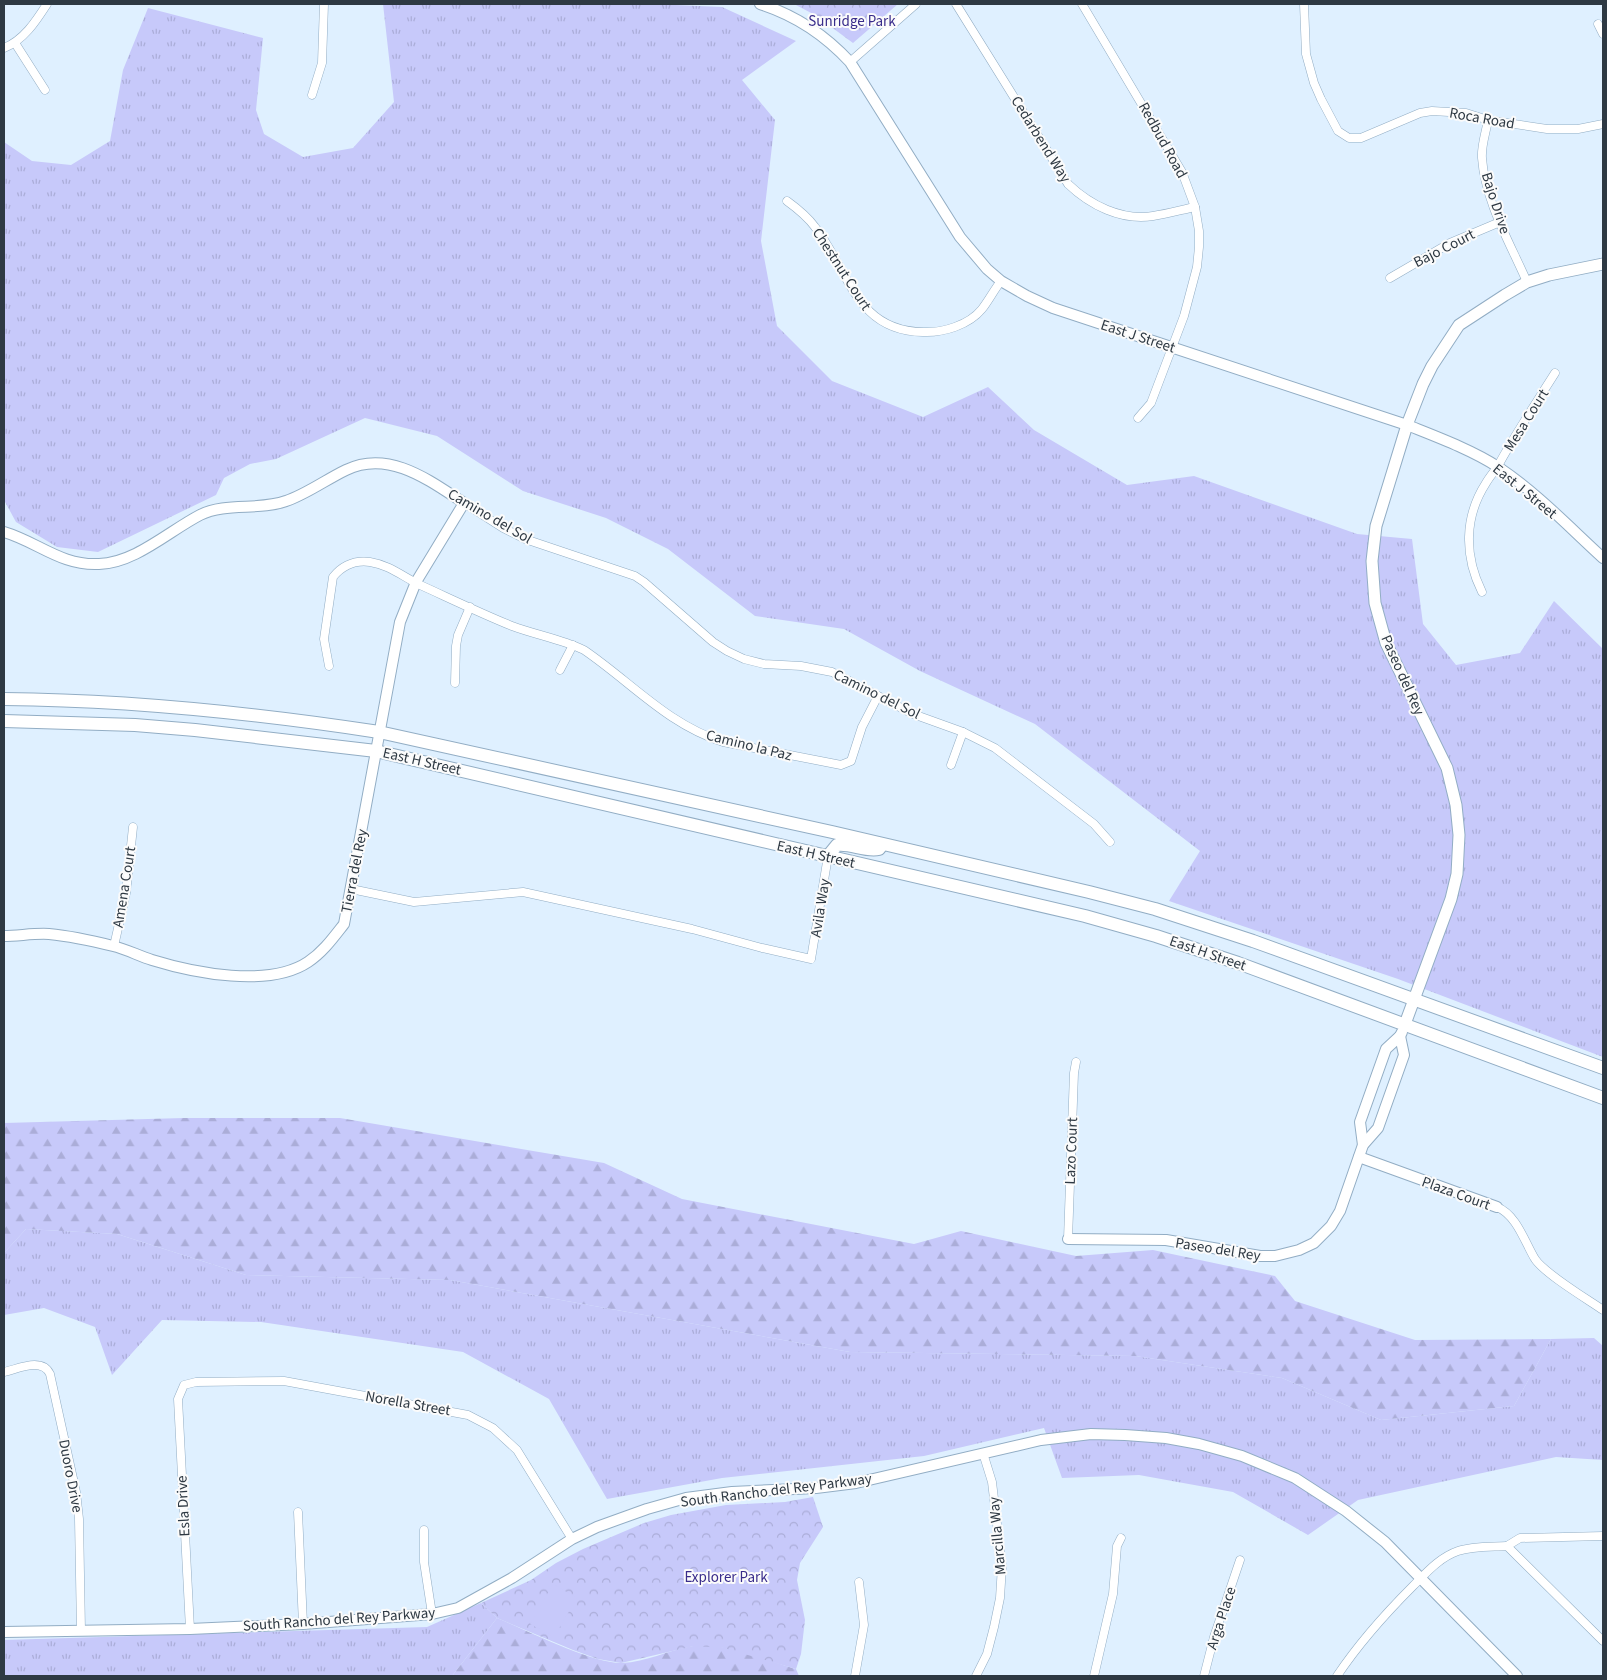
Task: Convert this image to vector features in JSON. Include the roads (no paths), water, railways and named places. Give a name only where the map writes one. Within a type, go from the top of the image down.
[{"type":"main road","name":"Paseo del Rey","points":[[1402,1030],[1415,1000],[1451,899],[1457,874],[1459,835],[1456,805],[1447,768],[1386,643],[1375,602],[1372,560],[1376,526],[1407,425],[1423,384],[1432,366],[1460,325],[1527,282],[1548,275],[1603,264]]},
{"type":"main road","name":"East H Street","points":[[4,699],[186,707],[309,721],[378,732],[882,844],[1155,909],[1252,941],[1603,1068]]},
{"type":"main road","name":"East H Street","points":[[4,721],[135,725],[196,730],[376,751],[1084,916],[1156,936],[1314,990],[1402,1030],[1603,1098]]},
{"type":"main road","points":[[828,856],[837,845],[844,844],[876,850],[882,844]]},
{"type":"street","points":[[4,48],[15,43],[35,22],[47,4]]},
{"type":"street","points":[[312,94],[322,63],[324,4]]},
{"type":"street","name":"East J Street","points":[[760,4],[803,23],[829,41],[850,62],[960,238],[987,269],[1001,280],[1027,296],[1053,308],[1407,425],[1454,444],[1497,467],[1530,492],[1603,558]]},
{"type":"street","points":[[850,62],[916,4]]},
{"type":"street","name":"Cedarbend Way","points":[[956,4],[1068,184],[1076,191],[1104,209],[1133,216],[1152,216],[1195,207]]},
{"type":"street","name":"Redbud Road","points":[[1082,4],[1182,172],[1195,207],[1199,247],[1197,267],[1184,316],[1152,403],[1138,418]]},
{"type":"street","name":"Roca Road","points":[[1304,4],[1306,54],[1317,91],[1338,130],[1349,138],[1361,138],[1420,113],[1432,111],[1454,111],[1488,120],[1547,129],[1578,129],[1603,124]]},
{"type":"street","points":[[1598,24],[1603,34]]},
{"type":"street","points":[[15,43],[44,90]]},
{"type":"street","name":"Bajo Drive","points":[[1488,120],[1482,156],[1486,184],[1500,222],[1527,282]]},
{"type":"street","name":"Chestnut Court","points":[[787,201],[803,213],[816,228],[863,306],[879,320],[896,328],[936,332],[955,326],[981,310],[1001,280]]},
{"type":"street","name":"Bajo Court","points":[[1390,278],[1450,243],[1500,222]]},
{"type":"street","name":"Mesa Court","points":[[1482,592],[1475,578],[1468,543],[1470,522],[1478,497],[1556,373]]},
{"type":"street","name":"Camino del Sol","points":[[4,532],[17,536],[57,557],[78,564],[102,564],[127,558],[202,514],[220,509],[260,506],[286,501],[349,468],[375,463],[394,465],[413,471],[500,526],[525,539],[635,576],[713,642],[735,655],[764,664],[801,666],[832,672],[914,714],[963,732],[995,748],[1094,824],[1110,842]]},
{"type":"street","name":"Tierra del Rey","points":[[4,936],[48,934],[114,946],[152,960],[208,974],[230,976],[271,975],[292,970],[308,962],[324,949],[344,924],[378,732],[400,622],[416,582],[464,503]]},
{"type":"street","name":"Camino la Paz","points":[[329,666],[324,640],[333,577],[354,563],[369,562],[389,567],[470,608],[512,626],[573,645],[594,657],[653,705],[706,736],[727,743],[841,765],[851,761],[862,727],[878,696]]},
{"type":"street","points":[[456,683],[456,646],[458,635],[470,608]]},
{"type":"street","points":[[560,670],[573,645]]},
{"type":"street","points":[[952,765],[963,732]]},
{"type":"street","name":"Amena Court","points":[[114,946],[126,893],[133,827]]},
{"type":"street","name":"Avila Way","points":[[351,889],[414,902],[523,892],[692,929],[812,959],[828,856]]},
{"type":"street","name":"Paseo del Rey","points":[[1363,1145],[1360,1122],[1386,1049],[1402,1030]]},
{"type":"street","name":"Paseo del Rey","points":[[1068,1239],[1166,1240],[1260,1256],[1275,1256],[1299,1250],[1314,1243],[1331,1226],[1340,1211],[1363,1145],[1378,1128],[1404,1055],[1402,1030]]},
{"type":"street","name":"Lazo Court","points":[[1068,1239],[1074,1073],[1076,1062]]},
{"type":"street","name":"Plaza Court","points":[[1359,1157],[1502,1209],[1514,1221],[1537,1262],[1603,1310]]},
{"type":"street","name":"Duoro Drive","points":[[4,1372],[39,1364],[46,1368],[50,1374],[76,1492],[79,1520],[81,1631]]},
{"type":"street","name":"Norella Street","points":[[184,1385],[196,1382],[284,1381],[459,1412],[477,1419],[493,1428],[517,1450],[572,1539]]},
{"type":"street","name":"Esla Drive","points":[[184,1385],[178,1399],[190,1629]]},
{"type":"street","name":"South Rancho del Rey Parkway","points":[[4,1632],[190,1629],[303,1624],[432,1614],[458,1608],[512,1578],[572,1539],[639,1512],[686,1498],[732,1492],[816,1488],[856,1483],[1041,1440],[1099,1434],[1166,1438],[1199,1444],[1242,1456],[1294,1478],[1346,1511],[1385,1542],[1517,1676]]},
{"type":"street","name":"Marcilla Way","points":[[976,1676],[987,1654],[994,1627],[1000,1598],[1002,1566],[992,1482],[983,1454]]},
{"type":"street","points":[[298,1512],[303,1624]]},
{"type":"street","points":[[424,1530],[424,1562],[432,1614]]},
{"type":"street","points":[[1337,1676],[1385,1614],[1442,1558],[1458,1550],[1507,1546],[1520,1538],[1603,1536]]},
{"type":"street","points":[[1094,1676],[1113,1594],[1117,1546],[1121,1538]]},
{"type":"street","points":[[1507,1546],[1603,1640]]},
{"type":"street","name":"Arga Place","points":[[1204,1676],[1214,1637],[1240,1560]]},
{"type":"street","points":[[855,1676],[864,1625],[859,1582]]},
{"type":"park label","name":"Sunridge Park","points":[[852,21]]},
{"type":"park label","name":"Explorer Park","points":[[726,1577]]}]
